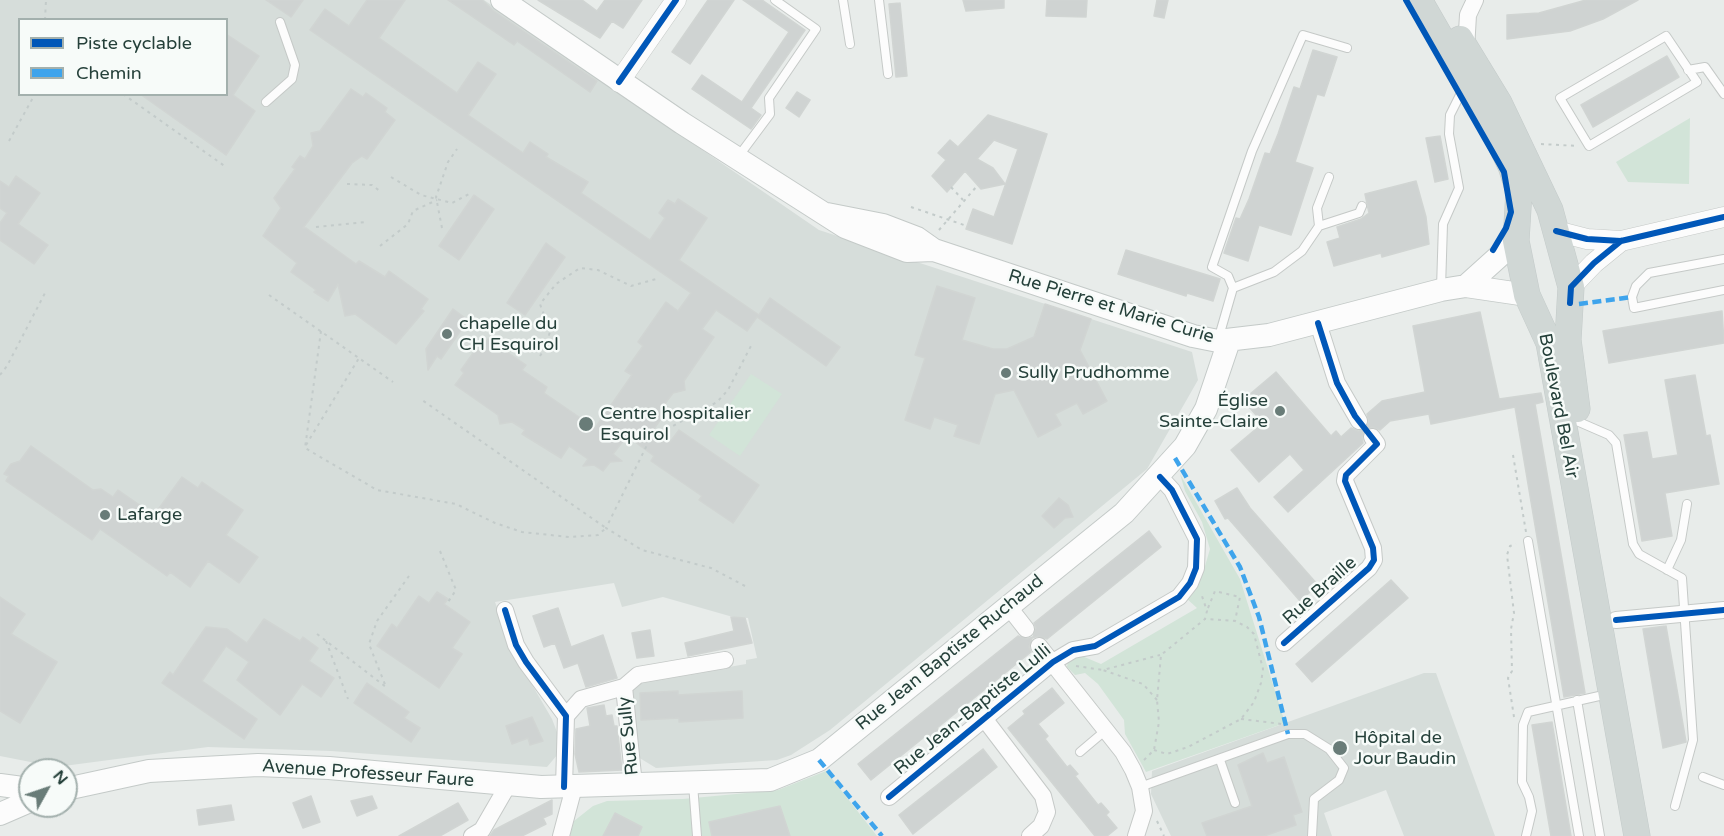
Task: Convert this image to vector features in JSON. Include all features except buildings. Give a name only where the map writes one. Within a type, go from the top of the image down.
[{"type":"main road","name":"Rue Pierre et Marie Curie","points":[[502,0],[619,82],[827,214],[884,225],[917,238],[934,250],[1193,336],[1223,341],[1269,335],[1441,290],[1466,286],[1527,295],[1571,288]]},
{"type":"main road","name":"Boulevard Bel Air","points":[[1419,0],[1495,132],[1519,191],[1516,241],[1527,295],[1549,343],[1637,836]]},
{"type":"main road","name":"Boulevard Bel Air","points":[[1437,0],[1499,103],[1534,172],[1550,210],[1571,288],[1568,340],[1579,422],[1616,620],[1651,836]]},
{"type":"main road","points":[[1466,286],[1516,241],[1556,231]]},
{"type":"main road","name":"Rue Jean Baptiste Ruchaud","points":[[569,787],[770,780],[819,760],[1124,513],[1160,477],[1185,446],[1206,408],[1223,341]]},
{"type":"main road","name":"Avenue Professeur Faure","points":[[78,786],[149,771],[258,765],[329,768],[507,785],[569,787]]},
{"type":"main road","points":[[0,784],[18,787]]},
{"type":"main road","points":[[0,814],[18,806]]},
{"type":"street","points":[[619,82],[676,0]]},
{"type":"street","points":[[1466,50],[1468,15],[1475,0]]},
{"type":"street","points":[[1556,231],[1587,238],[1621,241],[1724,217]]},
{"type":"street","points":[[1571,288],[1593,262],[1621,241]]},
{"type":"street","points":[[1318,323],[1337,383],[1359,421]]},
{"type":"street","name":"Rue Braille","points":[[1284,643],[1369,568],[1374,560],[1374,548],[1345,481],[1346,475],[1377,444],[1372,438]]},
{"type":"street","points":[[1160,477],[1172,490],[1197,539],[1196,568],[1190,583]]},
{"type":"street","name":"Rue Jean-Baptiste Lulli","points":[[889,797],[983,717],[1053,662],[1072,650],[1095,646],[1179,597],[1190,583]]},
{"type":"street","points":[[1008,606],[1026,629]]},
{"type":"street","points":[[505,610],[516,645],[566,716],[569,787],[561,836]]},
{"type":"street","points":[[1616,620],[1724,610]]},
{"type":"street","points":[[1039,646],[1106,730],[1133,770],[1140,787],[1144,811],[1136,836]]},
{"type":"street","points":[[566,716],[581,699],[624,687],[638,675],[724,660]]},
{"type":"street","name":"Rue Sully","points":[[624,687],[634,785]]},
{"type":"street","points":[[983,717],[1043,796],[1047,812],[1041,826],[1030,836]]},
{"type":"street","points":[[472,836],[482,830],[507,785]]},
{"type":"lane","points":[[738,156],[770,114],[769,98],[816,29],[775,0]]},
{"type":"lane","points":[[843,0],[850,44]]},
{"type":"lane","points":[[879,0],[888,75]]},
{"type":"lane","points":[[266,102],[292,79],[295,65],[279,22]]},
{"type":"lane","points":[[1223,341],[1233,288],[1228,276],[1212,267],[1252,151],[1304,35],[1347,48]]},
{"type":"lane","points":[[1666,36],[1697,82],[1589,146],[1560,98],[1666,36]]},
{"type":"lane","points":[[1689,70],[1705,67],[1724,94]]},
{"type":"lane","points":[[1441,290],[1443,224],[1459,188],[1449,134],[1450,115],[1466,84]]},
{"type":"lane","points":[[1319,226],[1317,208],[1329,177]]},
{"type":"lane","points":[[1233,288],[1274,272],[1302,251],[1319,226],[1359,213],[1362,206]]},
{"type":"lane","points":[[1724,259],[1649,273],[1636,286],[1632,297],[1634,308],[1724,290]]},
{"type":"lane","points":[[1579,422],[1609,435],[1616,443],[1633,544],[1639,554],[1682,578],[1693,740],[1675,806]]},
{"type":"lane","points":[[1667,570],[1681,540],[1687,504]]},
{"type":"lane","points":[[1528,541],[1579,836]]},
{"type":"lane","points":[[1526,836],[1532,812],[1530,797],[1522,782],[1523,725],[1528,712],[1611,693]]},
{"type":"lane","points":[[1577,700],[1600,836]]},
{"type":"lane","points":[[1080,752],[1106,730]]},
{"type":"lane","points":[[1140,787],[1296,734],[1315,738],[1329,749],[1344,768],[1343,775],[1314,799],[1312,836]]},
{"type":"lane","points":[[1220,760],[1235,803]]},
{"type":"lane","points":[[1702,777],[1724,785]]},
{"type":"lane","points":[[693,784],[697,836]]},
{"type":"path","points":[[45,18],[46,0]]},
{"type":"path","points":[[9,141],[34,96]]},
{"type":"path","points":[[126,96],[226,167]]},
{"type":"path","points":[[1540,144],[1589,146]]},
{"type":"path","points":[[442,228],[437,200],[440,178],[457,149]]},
{"type":"path","points":[[391,177],[405,188],[437,200],[452,203],[469,194]]},
{"type":"path","points":[[347,184],[372,184],[381,192]]},
{"type":"path","points":[[934,250],[940,226],[977,186]]},
{"type":"path","points":[[951,187],[964,201]]},
{"type":"path","points":[[380,246],[408,224],[413,211],[437,200]]},
{"type":"path","points":[[911,207],[967,226]]},
{"type":"path","points":[[316,227],[366,222]]},
{"type":"path","points":[[540,356],[548,344],[550,331],[540,304],[545,294],[572,273],[580,268],[598,270],[631,286],[656,279]]},
{"type":"path","points":[[0,375],[7,366],[45,293]]},
{"type":"path","points":[[269,295],[393,382]]},
{"type":"path","points":[[304,448],[321,331]]},
{"type":"path","points":[[304,448],[377,490],[456,504],[495,524],[522,532],[569,537],[598,534],[606,528],[648,443],[663,430],[717,402],[728,390],[752,344]]},
{"type":"path","points":[[304,448],[359,358]]},
{"type":"path","points":[[422,400],[606,528],[642,550],[711,568],[745,586]]},
{"type":"path","points":[[1513,455],[1528,541],[1510,546],[1507,555],[1514,613],[1511,629],[1512,671],[1508,678],[1515,718],[1523,736]]},
{"type":"path","points":[[440,550],[456,590],[448,603]]},
{"type":"path","points":[[317,634],[386,687],[369,644],[377,621],[409,576]]},
{"type":"path","points":[[1190,583],[1204,596],[1207,611]]},
{"type":"path","points":[[1156,700],[1143,684],[1102,670],[1161,655],[1205,619],[1215,591],[1240,597],[1234,621]]},
{"type":"path","points":[[1154,750],[1167,754],[1188,747],[1241,719],[1254,702],[1262,683],[1263,669],[1260,650],[1254,634],[1247,627],[1234,621],[1205,619]]},
{"type":"path","points":[[326,641],[348,699]]},
{"type":"path","points":[[1133,770],[1154,750],[1159,722],[1156,700],[1161,655]]},
{"type":"shaded area","name":"Centre hospitalier Esquirol","points":[[0,0],[484,0],[819,230],[1192,352],[1198,380],[1147,469],[830,730],[791,755],[777,760],[656,768],[638,757],[631,692],[639,683],[746,664],[746,660],[757,658],[748,618],[733,617],[663,597],[622,607],[614,583],[495,602],[513,652],[552,719],[560,740],[558,754],[547,767],[331,751],[208,747],[78,764],[78,758],[18,760],[0,756]]},
{"type":"shaded area","name":"Hôpital de Jour Baudin","points":[[1424,673],[1436,673],[1495,836],[1404,836],[1386,790],[1324,813],[1332,836],[1171,836],[1151,794],[1152,771]]},
{"type":"green space","points":[[1690,118],[1689,184],[1628,182],[1616,162]]},
{"type":"green space","points":[[751,374],[782,394],[740,456],[709,435]]},
{"type":"green space","points":[[1180,474],[1240,579],[1285,723],[1146,772],[1125,734],[1124,720],[1098,684],[1085,673],[1075,675],[1067,667],[1068,660],[1082,656],[1101,664],[1197,608],[1186,598],[1205,566],[1210,549],[1202,522],[1185,491]]},
{"type":"green space","points":[[826,771],[877,836],[570,836],[574,821],[593,806],[607,801],[683,799],[778,790]]},
{"type":"marked path","points":[[1579,304],[1632,297]]},
{"type":"marked path","points":[[1175,458],[1240,567],[1259,617],[1288,734]]},
{"type":"marked path","points":[[819,760],[882,836]]},
{"type":"cycle path","points":[[619,82],[676,0]]},
{"type":"cycle path","points":[[1406,0],[1504,172],[1511,212],[1506,228],[1493,250]]},
{"type":"cycle path","points":[[1556,231],[1587,239],[1621,241],[1724,217]]},
{"type":"cycle path","points":[[1570,303],[1571,287],[1594,263],[1621,241]]},
{"type":"cycle path","points":[[1284,643],[1369,568],[1374,560],[1373,548],[1345,481],[1346,475],[1377,444],[1355,416],[1337,383],[1318,323]]},
{"type":"cycle path","points":[[889,797],[1053,662],[1073,650],[1095,646],[1179,597],[1190,583],[1196,568],[1197,539],[1172,490],[1160,477]]},
{"type":"cycle path","points":[[505,610],[516,645],[566,716],[564,787]]},
{"type":"cycle path","points":[[1616,620],[1724,610]]},
{"type":"place","name":"chapelle du CH Esquirol","points":[[447,334]]},
{"type":"place","name":"Sully Prudhomme","points":[[1006,373]]},
{"type":"place","name":"Église Sainte-Claire","points":[[1280,411]]},
{"type":"place","name":"Centre hospitalier Esquirol","points":[[586,424]]},
{"type":"place","name":"Lafarge","points":[[105,515]]},
{"type":"place","name":"Hôpital de Jour Baudin","points":[[1340,748]]}]
